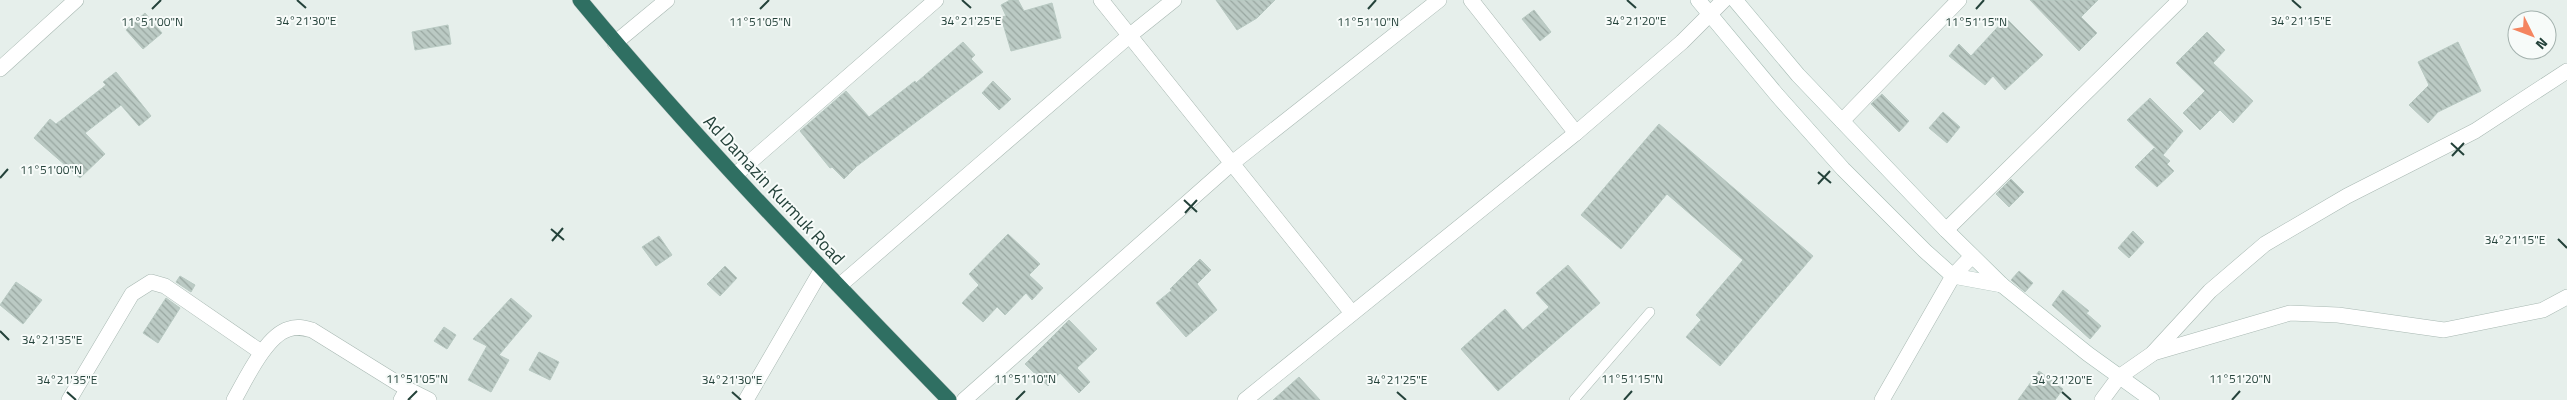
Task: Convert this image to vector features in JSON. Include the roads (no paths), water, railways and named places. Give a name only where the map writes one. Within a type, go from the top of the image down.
[{"type":"highway","name":"Ad Damazin Kurmuk Road","points":[[580,0],[659,95],[822,269],[949,400]]},
{"type":"street","points":[[615,43],[668,0]]},
{"type":"street","points":[[735,175],[936,0]]},
{"type":"street","points":[[1101,0],[1352,314]]},
{"type":"street","points":[[839,286],[1129,36],[1174,0]]},
{"type":"street","points":[[964,400],[1232,164],[1439,0]]},
{"type":"street","points":[[1471,0],[1576,133]]},
{"type":"street","points":[[1698,0],[1777,95],[1843,168],[1952,276],[2002,285]]},
{"type":"street","points":[[1246,400],[1576,133],[1682,42],[1724,0]]},
{"type":"street","points":[[1735,0],[1798,75],[1946,230],[2002,285],[2119,377],[2152,400]]},
{"type":"street","points":[[1842,121],[1959,0]]},
{"type":"street","points":[[1946,230],[2180,0]]},
{"type":"street","points":[[0,69],[71,2]]},
{"type":"street","points":[[2102,400],[2119,377],[2152,354],[2210,292],[2265,244],[2347,196],[2475,131],[2567,72]]},
{"type":"street","points":[[1882,400],[1952,276],[1972,256]]},
{"type":"street","points":[[746,400],[822,269]]},
{"type":"street","points":[[69,400],[132,294],[151,282],[165,286],[261,352]]},
{"type":"street","points":[[2152,354],[2290,313],[2338,315],[2444,330],[2543,310],[2567,297]]},
{"type":"street","points":[[234,400],[261,352],[287,329],[300,327],[312,330],[404,394],[429,400]]},
{"type":"lane","points":[[1574,400],[1650,312]]}]
